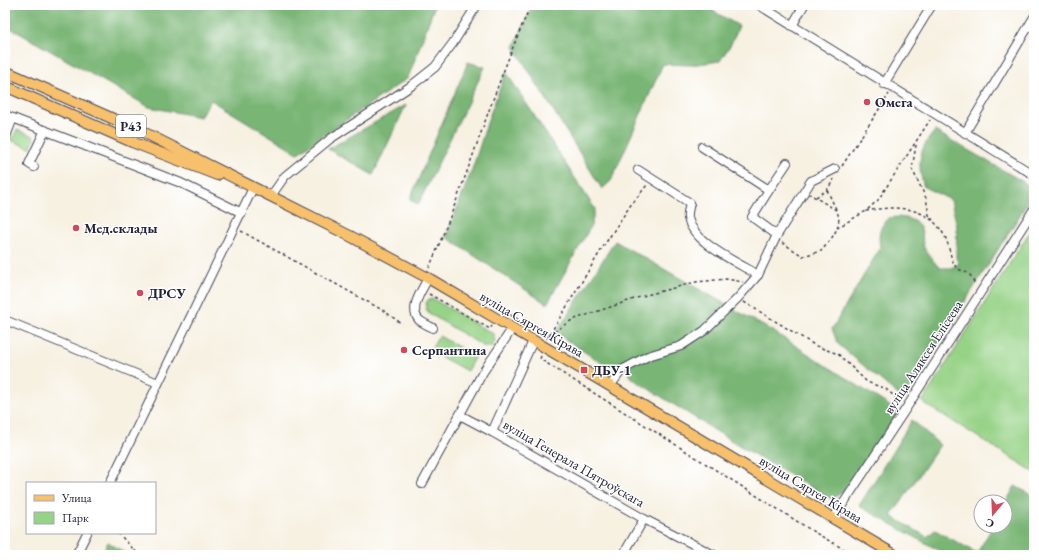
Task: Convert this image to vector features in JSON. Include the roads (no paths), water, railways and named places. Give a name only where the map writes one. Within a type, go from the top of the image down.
[{"type":"main road","name":"вуліца Сяргея Кірава","points":[[5,71],[143,132],[253,188]]},
{"type":"main road","name":"вуліца Сяргея Кірава","points":[[5,86],[199,169],[272,196],[350,236],[428,278],[895,555]]},
{"type":"street","points":[[272,196],[285,176],[330,138],[411,86],[435,67],[453,43],[477,5]]},
{"type":"street","points":[[759,5],[1034,176]]},
{"type":"street","points":[[792,26],[804,5]]},
{"type":"street","points":[[884,84],[932,5]]},
{"type":"street","points":[[965,133],[1034,17]]},
{"type":"street","points":[[5,115],[181,183],[242,213]]},
{"type":"street","points":[[5,139],[13,118]]},
{"type":"street","points":[[34,167],[29,164],[45,130]]},
{"type":"street","points":[[702,147],[769,190]]},
{"type":"street","points":[[778,237],[752,217],[787,163]]},
{"type":"street","points":[[638,170],[690,203],[687,216],[692,230],[698,237],[756,279]]},
{"type":"street","points":[[610,386],[622,370],[648,356],[681,346],[704,331],[756,279],[778,237],[811,181],[836,172]]},
{"type":"street","points":[[110,482],[253,188]]},
{"type":"street","name":"вуліца Аляксея Елісеева","points":[[833,518],[908,407],[1034,209]]},
{"type":"street","points":[[428,278],[418,298],[416,315],[419,320],[433,328]]},
{"type":"street","points":[[5,320],[158,383]]},
{"type":"street","points":[[422,484],[483,372],[512,329]]},
{"type":"street","name":"вуліца Генерала Пятроўскага","points":[[533,341],[492,432],[644,519],[714,555]]},
{"type":"street","points":[[460,415],[492,432]]},
{"type":"street","name":"вуліца Генерала Пятроўскага","points":[[623,555],[644,519]]},
{"type":"street","points":[[76,555],[86,534]]},
{"type":"place","name":"Омега","points":[[867,102]]},
{"type":"place","name":"Мед.склады","points":[[76,228]]},
{"type":"place","name":"ДРСУ","points":[[140,293]]},
{"type":"place","name":"Серпантина","points":[[404,350]]},
{"type":"place","name":"ДБУ-1","points":[[584,370]]}]
